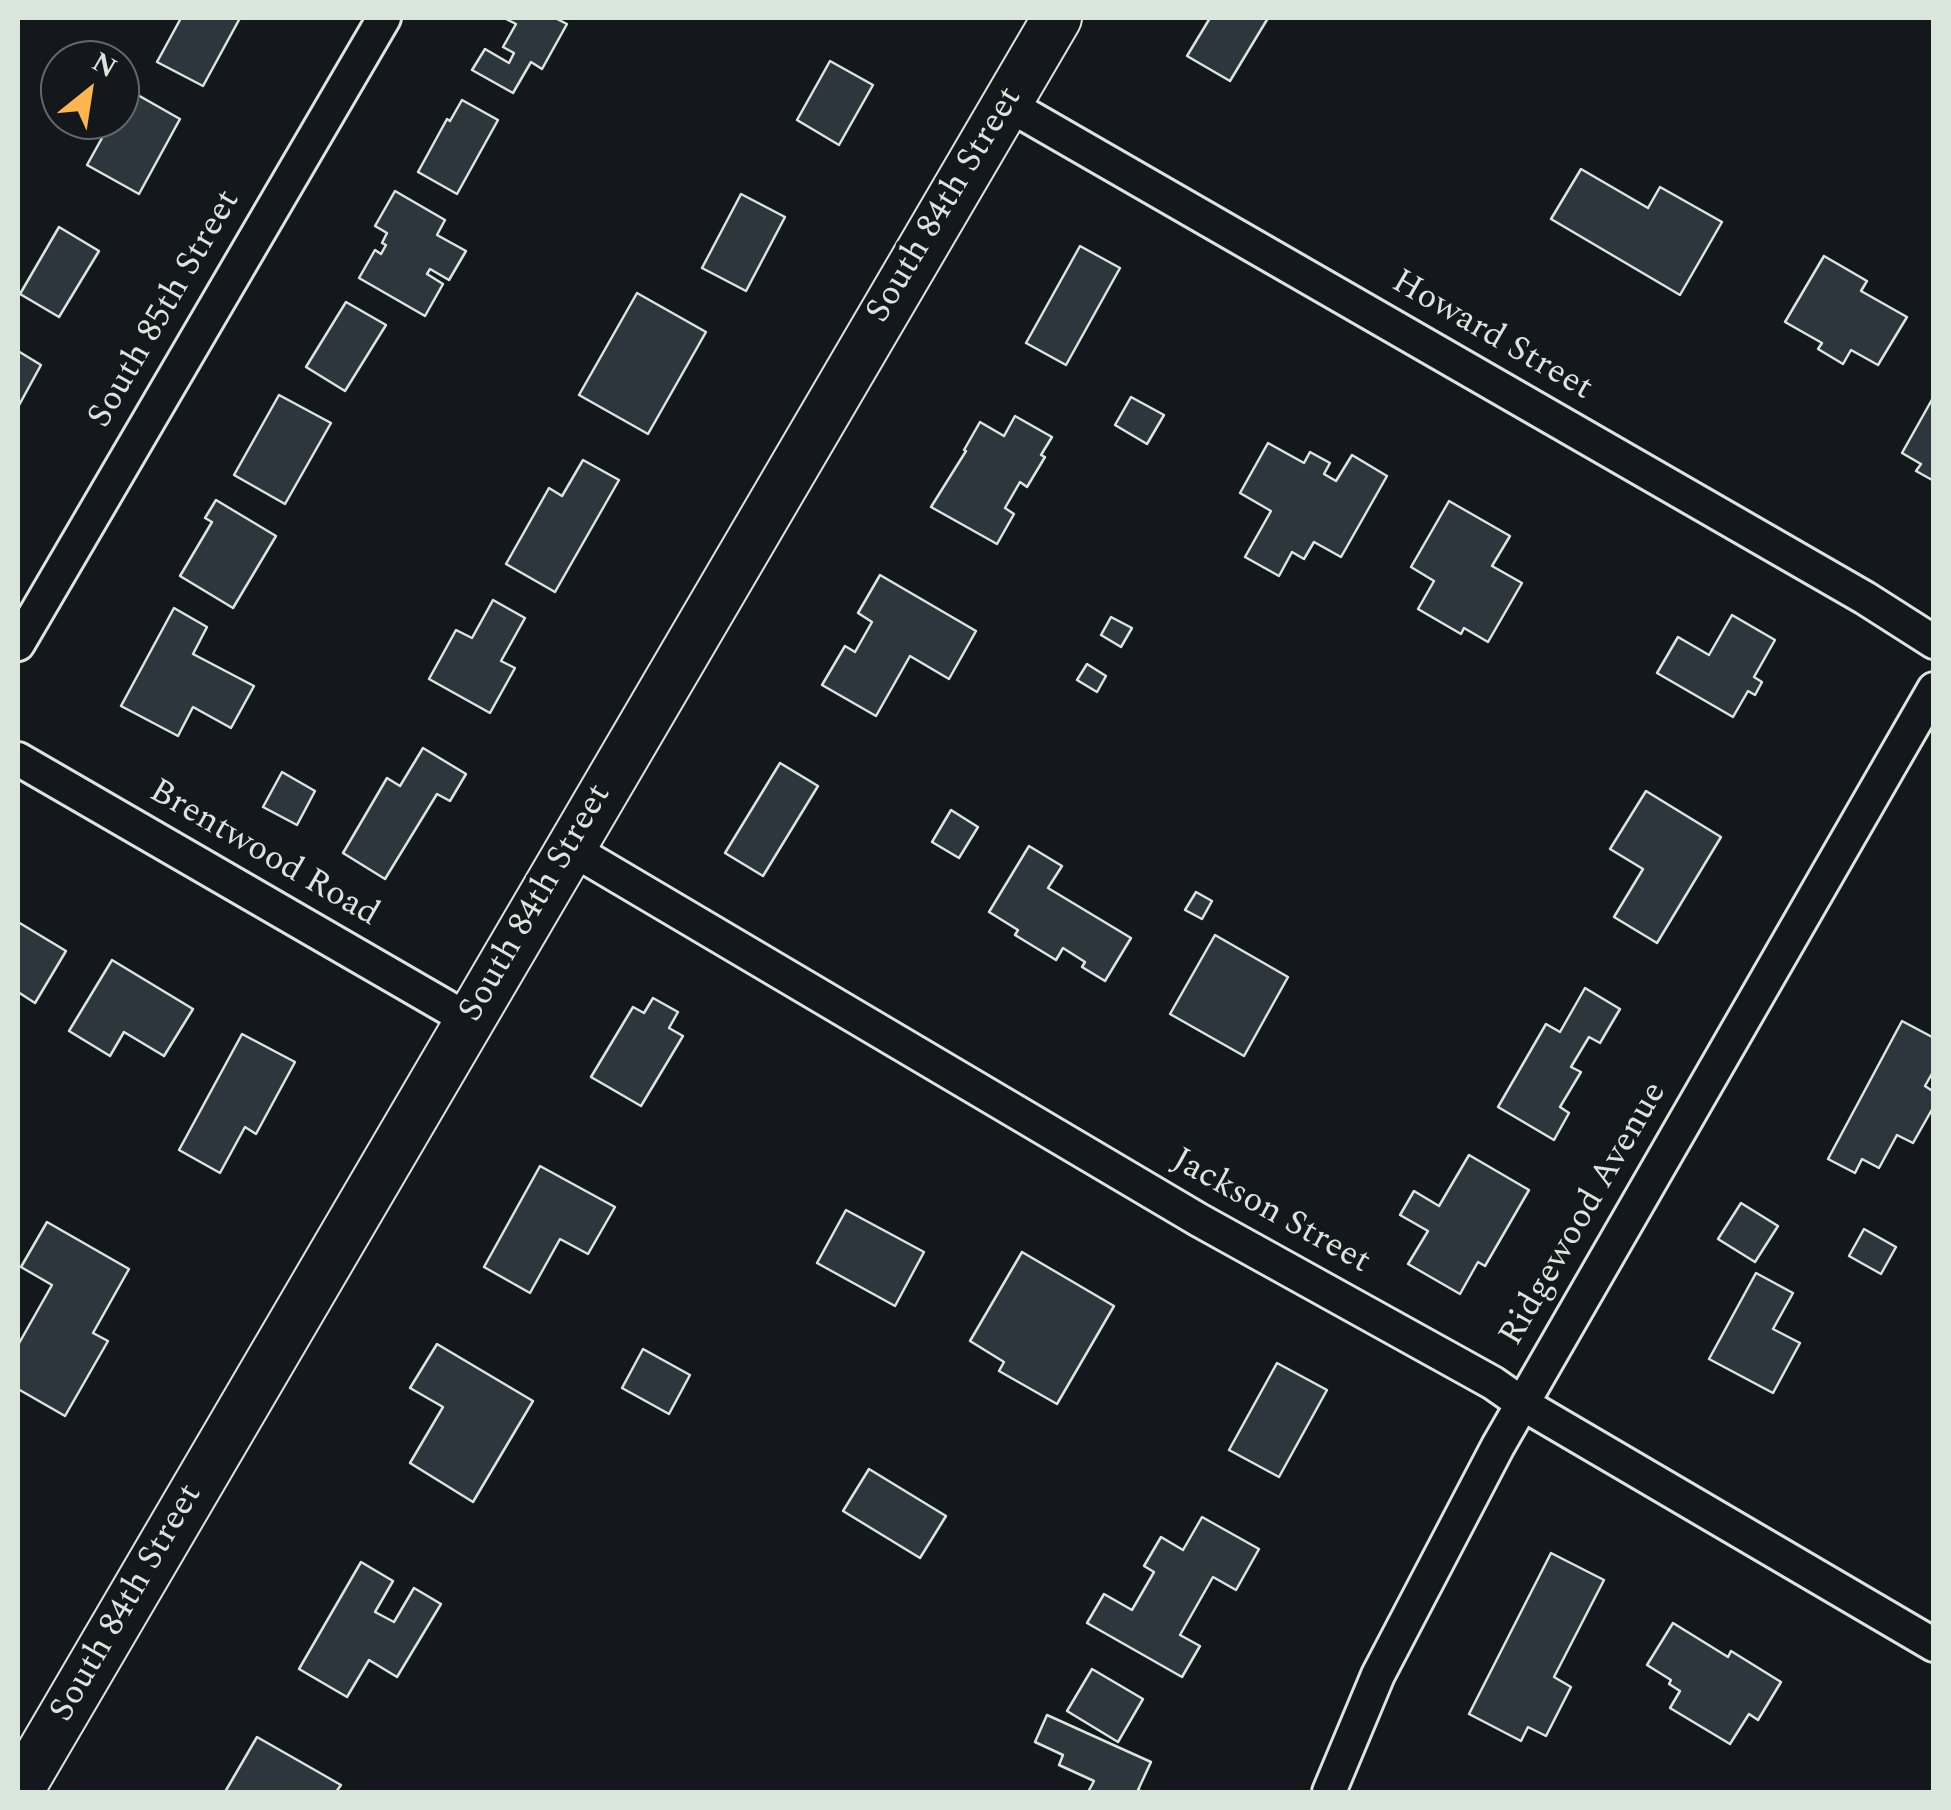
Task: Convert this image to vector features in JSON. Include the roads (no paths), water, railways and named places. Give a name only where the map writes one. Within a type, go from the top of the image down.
[{"type":"main road","name":"South 84th Street","points":[[18,1792],[1057,18]]},
{"type":"street","name":"South 85th Street","points":[[18,644],[384,18]]},
{"type":"street","name":"Howard Street","points":[[1007,104],[1848,588],[1934,642]]},
{"type":"street","name":"Ridgewood Avenue","points":[[1329,1792],[1378,1675],[1523,1404],[1934,689]]},
{"type":"street","name":"Brentwood Road","points":[[18,759],[469,1020]]},
{"type":"street","name":"Jackson Street","points":[[570,848],[1199,1220],[1493,1383],[1934,1645]]}]
